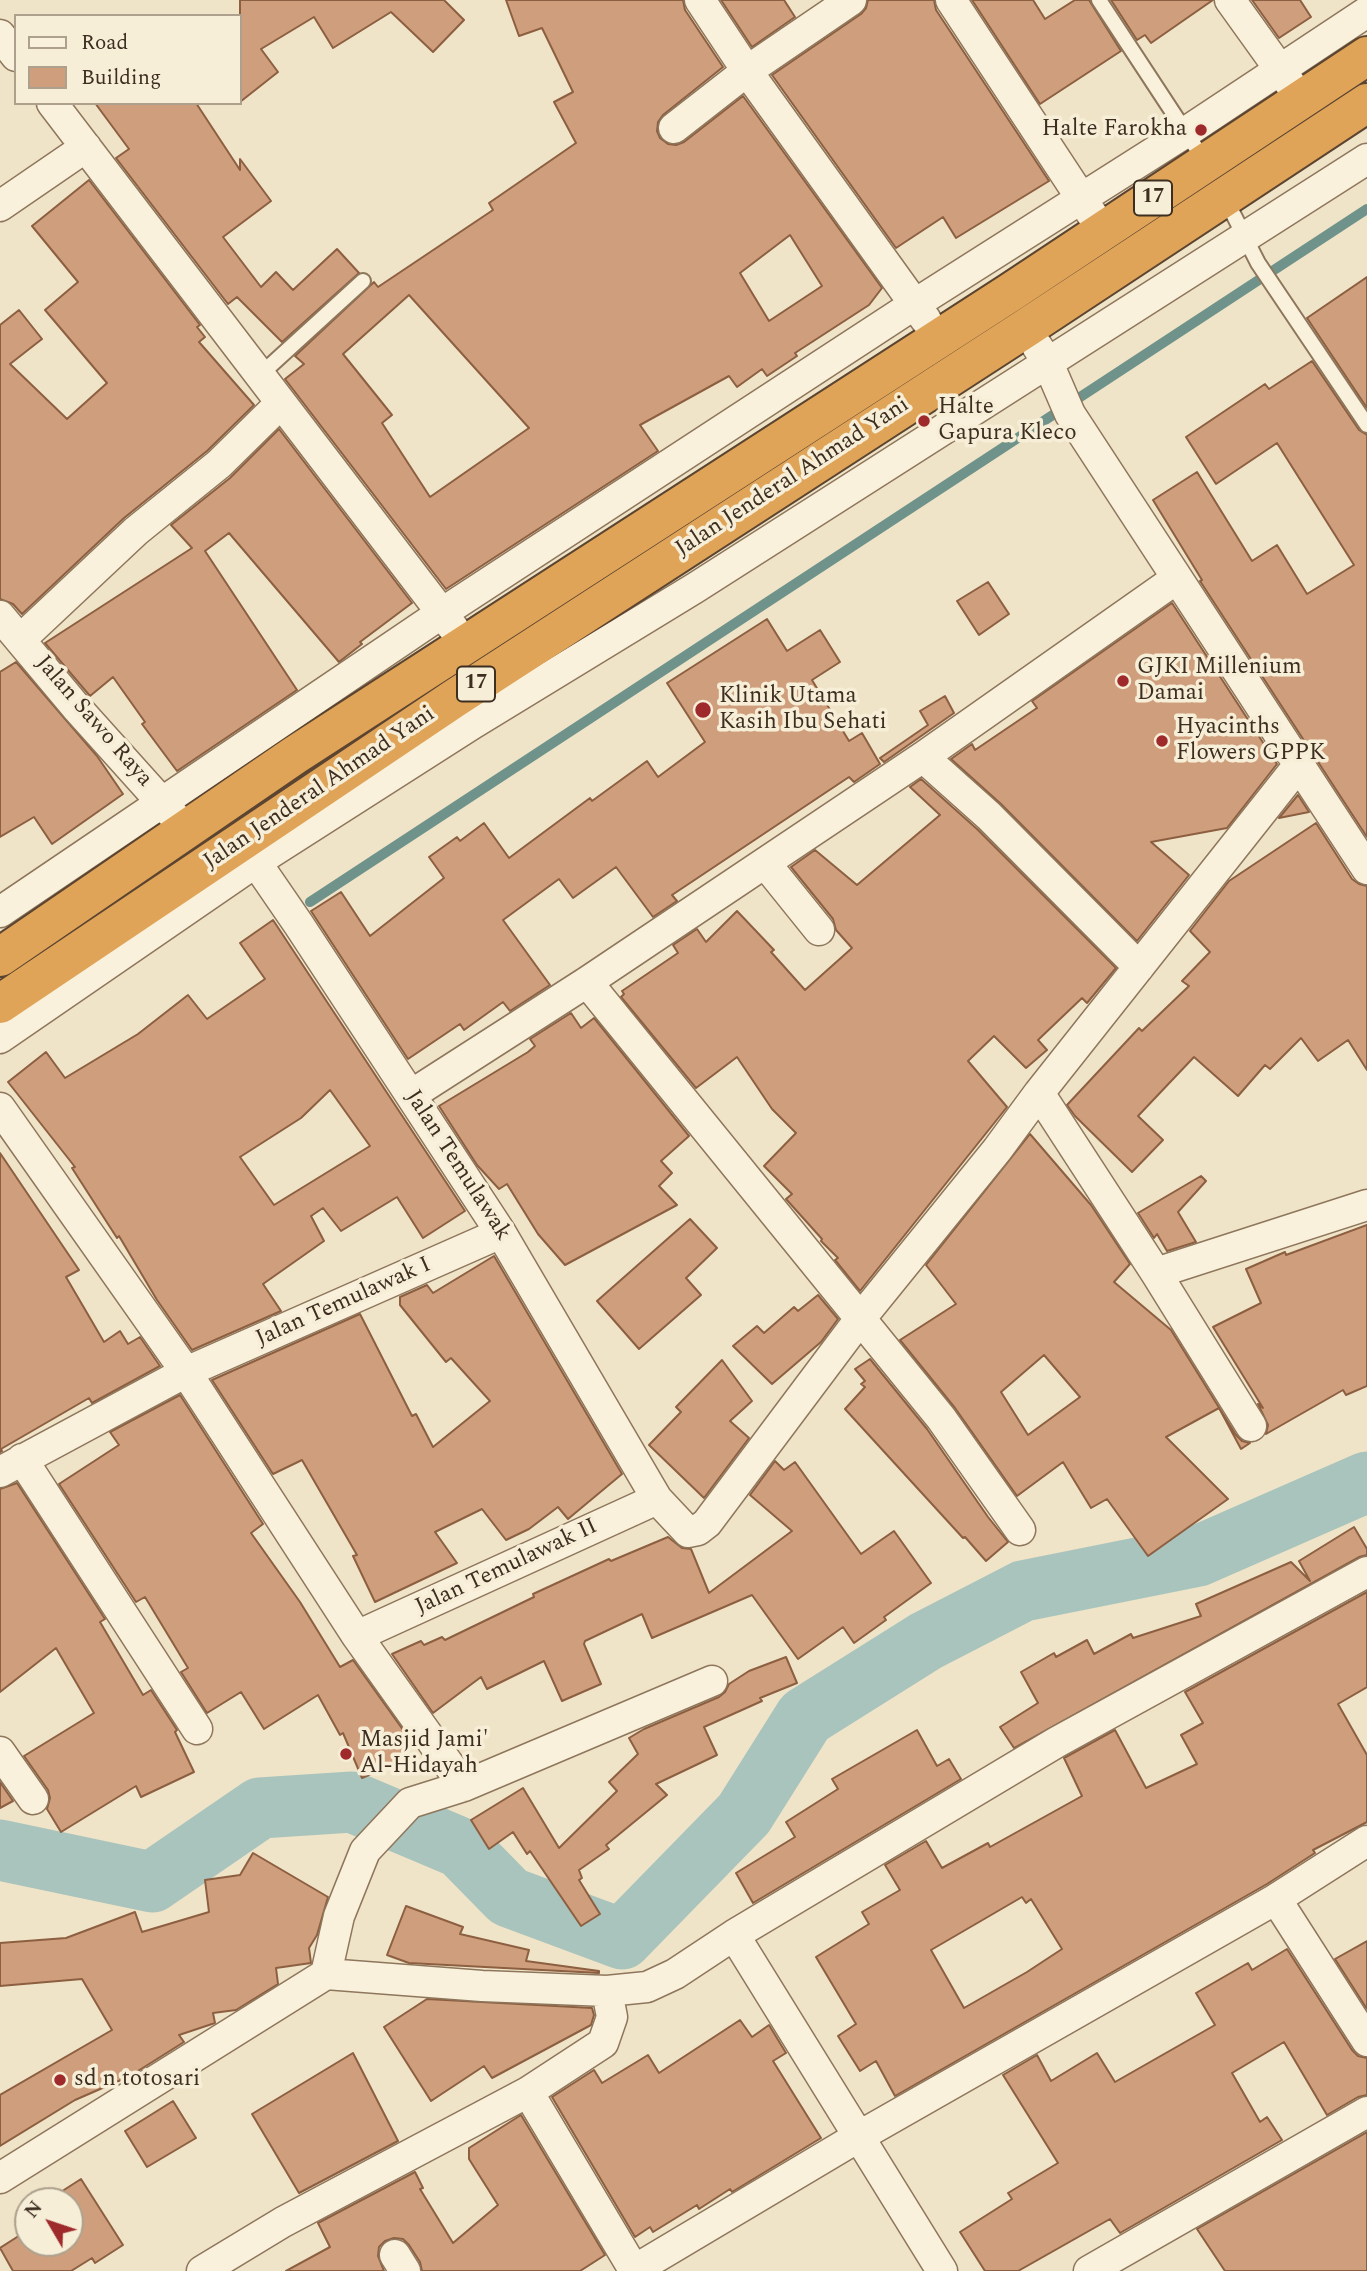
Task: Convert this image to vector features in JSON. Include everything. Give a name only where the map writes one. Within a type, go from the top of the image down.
[{"type":"highway","name":"17","points":[[1026,328],[1290,83],[1367,55]]},
{"type":"highway","name":"17","points":[[938,340],[1205,164],[1367,103]]},
{"type":"highway","name":"Jalan Jenderal Ahmad Yani","points":[[0,1004],[103,952],[249,852],[464,711],[611,596],[1026,328]]},
{"type":"highway","name":"Jalan Jenderal Ahmad Yani","points":[[0,957],[94,870],[174,815],[465,643],[938,340]]},
{"type":"street","points":[[700,0],[747,71],[938,340]]},
{"type":"street","points":[[674,128],[747,71],[851,0]]},
{"type":"street","points":[[951,0],[1103,231]]},
{"type":"street","points":[[1230,0],[1290,83],[1367,12]]},
{"type":"street","points":[[0,35],[14,53]]},
{"type":"street","points":[[54,105],[465,643]]},
{"type":"street","points":[[0,206],[86,147]]},
{"type":"street","points":[[464,711],[633,626],[1050,369],[1244,236],[1367,159]]},
{"type":"street","points":[[174,815],[442,613],[915,304],[1082,199],[1205,164]]},
{"type":"street","points":[[1026,328],[1050,369],[1070,414],[1367,869]]},
{"type":"street","points":[[21,639],[136,531],[219,464],[281,403]]},
{"type":"street","points":[[624,494],[643,528]]},
{"type":"street","points":[[738,514],[761,546]]},
{"type":"street","points":[[411,1094],[587,982],[923,757],[1176,579]]},
{"type":"street","points":[[611,596],[633,626]]},
{"type":"street","name":"Jalan Sawo Raya","points":[[0,616],[76,708],[174,815]]},
{"type":"street","points":[[923,757],[989,816],[1139,967]]},
{"type":"street","points":[[860,1319],[997,1150],[1039,1093],[1298,766]]},
{"type":"street","name":"Jalan Temulawak","points":[[249,852],[501,1233],[657,1499],[688,1532],[698,1530],[707,1523],[860,1319]]},
{"type":"street","points":[[765,863],[819,930]]},
{"type":"street","points":[[0,912],[94,870]]},
{"type":"street","points":[[0,1038],[103,952]]},
{"type":"street","points":[[587,982],[941,1418],[1020,1530]]},
{"type":"street","points":[[1039,1093],[1251,1426]]},
{"type":"street","points":[[2,1110],[186,1372],[357,1636],[464,1786]]},
{"type":"street","points":[[1156,1273],[1365,1211]]},
{"type":"street","name":"Jalan Temulawak I","points":[[11,1465],[186,1372],[501,1233]]},
{"type":"street","points":[[11,1465],[197,1729]]},
{"type":"street","name":"Jalan Temulawak II","points":[[357,1636],[657,1499]]},
{"type":"street","points":[[0,2178],[326,1974],[482,1986],[607,1991],[647,1987],[675,1974],[1057,1742],[1367,1572]]},
{"type":"street","points":[[326,1974],[339,1916],[365,1851],[410,1802],[464,1786],[712,1681]]},
{"type":"street","points":[[0,1752],[33,1798]]},
{"type":"street","points":[[528,2092],[634,2271],[858,2137],[1276,1899],[1367,1841]]},
{"type":"street","points":[[1276,1899],[1367,2041]]},
{"type":"street","points":[[734,1936],[942,2271]]},
{"type":"street","points":[[202,2271],[283,2222],[528,2092],[603,2043],[612,2017],[607,1991]]},
{"type":"street","points":[[1088,2271],[1367,2112]]},
{"type":"lane","points":[[1099,0],[1205,164],[1258,263],[1367,425]]},
{"type":"lane","points":[[260,375],[363,281]]},
{"type":"building","points":[[240,0],[444,0],[464,20],[433,52],[391,12],[333,48],[314,17],[261,49],[278,72],[242,100]]},
{"type":"building","points":[[506,0],[683,0],[685,10],[723,67],[663,115],[658,122],[657,131],[660,138],[668,144],[684,142],[743,96],[882,288],[869,305],[795,353],[797,356],[767,376],[762,369],[737,387],[729,376],[640,425],[658,451],[446,589],[285,379],[304,364],[295,356],[374,282],[378,287],[493,210],[489,203],[576,143],[554,102],[573,92],[542,28],[519,36]],"holes":[[[790,235],[822,286],[769,321],[740,273]],[[409,295],[529,428],[430,497],[382,423],[392,415],[343,354]]]},
{"type":"building","points":[[721,0],[784,0],[795,17],[752,47]]},
{"type":"building","points":[[868,0],[934,0],[936,10],[1049,181],[956,238],[943,217],[896,248],[772,75],[861,14]]},
{"type":"building","points":[[972,0],[1033,0],[1045,19],[1075,0],[1089,0],[1121,51],[1040,104]]},
{"type":"building","points":[[1111,0],[1213,0],[1151,43],[1145,35],[1137,40]]},
{"type":"building","points":[[1252,0],[1300,0],[1311,17],[1279,38]]},
{"type":"building","points":[[96,105],[197,105],[240,170],[240,159],[271,201],[223,237],[261,287],[276,272],[293,290],[337,249],[359,273],[282,342],[237,297],[228,304],[116,158],[129,149]]},
{"type":"building","points":[[89,180],[200,325],[197,327],[205,337],[199,342],[254,405],[207,451],[124,518],[22,614],[13,604],[0,599],[0,325],[19,310],[42,339],[10,364],[67,419],[107,383],[45,310],[78,282],[32,226]]},
{"type":"building","points":[[1367,277],[1367,408],[1307,318]]},
{"type":"building","points":[[1312,361],[1359,430],[1367,435],[1367,837],[1200,581],[1202,580],[1153,500],[1197,472],[1252,561],[1277,545],[1307,594],[1354,565],[1277,443],[1216,484],[1186,437],[1265,384],[1269,389]]},
{"type":"building","points":[[279,429],[412,603],[360,642],[362,644],[339,662],[229,533],[205,551],[297,690],[177,771],[142,724],[145,722],[113,677],[90,696],[45,643],[192,548],[171,525],[230,478]]},
{"type":"building","points":[[988,582],[1009,614],[979,635],[957,601]]},
{"type":"building","points":[[1172,603],[1277,764],[1227,828],[1151,842],[1189,875],[1137,941],[1001,804],[951,759],[972,744],[975,750],[1037,708],[1032,701]]},
{"type":"building","points":[[767,619],[787,651],[820,630],[840,662],[812,680],[849,741],[862,733],[880,764],[854,782],[849,777],[672,895],[677,901],[653,917],[616,867],[573,898],[559,879],[503,920],[550,985],[510,1011],[503,1002],[464,1030],[460,1024],[408,1059],[311,911],[341,892],[370,936],[444,878],[429,857],[457,837],[460,841],[484,823],[509,858],[590,798],[592,801],[647,761],[658,777],[705,742],[667,683]]},
{"type":"building","points":[[16,662],[97,756],[123,794],[52,844],[34,817],[0,837],[0,672]]},
{"type":"building","points":[[945,696],[954,713],[884,762],[880,758],[928,725],[920,711]]},
{"type":"building","points":[[921,779],[977,829],[1116,968],[1087,1003],[1082,998],[1038,1040],[1047,1050],[1026,1068],[994,1036],[968,1061],[1007,1107],[860,1291],[835,1260],[838,1258],[786,1199],[792,1194],[764,1166],[796,1133],[772,1109],[737,1057],[696,1088],[621,997],[624,994],[622,991],[678,953],[673,945],[697,929],[706,942],[737,911],[774,950],[771,952],[805,990],[852,948],[836,930],[833,919],[791,867],[815,850],[857,885],[940,815],[910,787]]},
{"type":"building","points":[[1298,795],[1309,812],[1279,818]]},
{"type":"building","points":[[1316,823],[1352,879],[1367,886],[1367,1070],[1348,1040],[1318,1061],[1301,1038],[1270,1069],[1265,1065],[1238,1096],[1194,1057],[1138,1116],[1163,1140],[1132,1172],[1067,1105],[1139,1028],[1142,1031],[1189,986],[1182,981],[1210,952],[1190,931],[1229,881]]},
{"type":"building","points":[[273,920],[465,1211],[423,1238],[397,1197],[341,1231],[323,1208],[311,1216],[324,1241],[263,1284],[281,1311],[192,1350],[72,1168],[75,1167],[8,1082],[46,1052],[65,1078],[138,1034],[188,995],[207,1019],[265,979],[240,943]],"holes":[[[330,1090],[370,1146],[274,1205],[240,1157],[301,1118]]]},
{"type":"building","points":[[571,1013],[581,1028],[594,1018],[689,1136],[661,1161],[672,1173],[659,1186],[677,1205],[565,1265],[538,1234],[507,1184],[499,1189],[477,1165],[439,1106],[528,1052],[535,1046],[530,1039]]},
{"type":"building","points":[[1030,1134],[1091,1205],[1130,1264],[1114,1282],[1171,1330],[1236,1435],[1242,1441],[1250,1443],[1241,1449],[1219,1408],[1166,1437],[1228,1499],[1148,1556],[1107,1499],[1091,1508],[1063,1462],[1017,1496],[955,1408],[900,1340],[956,1304],[926,1265]],"holes":[[[1044,1355],[1080,1397],[1028,1435],[1001,1392]]]},
{"type":"building","points":[[0,1153],[79,1270],[66,1277],[104,1342],[120,1331],[128,1344],[140,1337],[160,1366],[92,1403],[89,1398],[0,1452]]},
{"type":"building","points":[[1201,1176],[1206,1181],[1178,1212],[1196,1242],[1167,1251],[1157,1234],[1154,1238],[1138,1213]]},
{"type":"building","points":[[690,1219],[717,1248],[686,1278],[701,1295],[639,1349],[597,1301]]},
{"type":"building","points":[[1367,1225],[1367,1386],[1346,1395],[1343,1390],[1266,1434],[1268,1425],[1258,1404],[1263,1408],[1213,1327],[1261,1303],[1246,1269],[1285,1252],[1286,1255]]},
{"type":"building","points":[[494,1256],[622,1474],[568,1519],[558,1507],[529,1529],[506,1540],[482,1509],[435,1532],[457,1563],[375,1602],[353,1556],[357,1555],[302,1460],[273,1474],[212,1380],[360,1314],[412,1416],[416,1414],[433,1447],[490,1401],[451,1358],[446,1362],[400,1305],[400,1297],[427,1285],[433,1293]]},
{"type":"building","points":[[818,1295],[838,1319],[821,1342],[772,1384],[733,1346],[757,1326],[764,1333],[794,1307],[798,1311]]},
{"type":"building","points":[[870,1359],[927,1429],[1008,1542],[986,1561],[845,1409],[865,1387],[861,1384],[865,1381],[855,1369]]},
{"type":"building","points":[[722,1360],[752,1401],[730,1421],[749,1438],[704,1498],[649,1445],[681,1412],[676,1407]]},
{"type":"building","points":[[180,1395],[263,1524],[251,1533],[300,1602],[340,1667],[353,1660],[406,1734],[400,1738],[408,1758],[362,1778],[343,1733],[340,1735],[318,1695],[264,1729],[241,1692],[207,1713],[181,1672],[188,1668],[145,1597],[136,1602],[59,1484],[119,1445],[110,1432]]},
{"type":"building","points":[[775,1461],[784,1470],[795,1462],[861,1554],[894,1531],[931,1583],[854,1643],[843,1627],[798,1659],[752,1595],[652,1638],[642,1614],[585,1641],[601,1684],[562,1701],[544,1661],[487,1689],[481,1677],[433,1713],[392,1654],[421,1641],[424,1645],[442,1637],[445,1640],[534,1597],[533,1594],[609,1559],[611,1561],[668,1537],[682,1548],[691,1549],[709,1593],[792,1531],[750,1495]]},
{"type":"building","points":[[17,1483],[105,1619],[100,1622],[143,1695],[151,1690],[177,1730],[175,1732],[194,1772],[141,1797],[136,1786],[61,1832],[47,1809],[50,1798],[48,1790],[24,1756],[94,1713],[56,1648],[0,1692],[0,1489]]},
{"type":"building","points":[[1354,1527],[1367,1549],[1367,1555],[1014,1748],[1000,1727],[1038,1703],[1021,1672],[1054,1653],[1056,1657],[1087,1640],[1094,1654],[1131,1634],[1133,1638],[1201,1616],[1196,1604],[1291,1562],[1310,1581],[1299,1561]]},
{"type":"building","points":[[1367,1592],[1367,1687],[1338,1704],[1367,1755],[1367,1822],[1313,1850],[1315,1853],[1267,1884],[895,2096],[876,2061],[860,2071],[838,2036],[856,2024],[816,1957],[869,1924],[862,1912],[900,1890],[885,1865],[926,1841],[942,1868],[988,1843],[990,1847],[1082,1796],[1064,1758],[1115,1730],[1146,1788],[1197,1764],[1181,1735],[1203,1723],[1185,1692]],"holes":[[[1022,1897],[1026,1903],[1031,1899],[1062,1949],[964,2008],[931,1950]]]},
{"type":"building","points":[[786,1657],[797,1683],[760,1698],[762,1701],[704,1727],[717,1755],[656,1784],[667,1795],[606,1845],[609,1849],[579,1870],[582,1878],[579,1880],[600,1914],[581,1926],[530,1851],[527,1854],[513,1832],[489,1849],[471,1820],[523,1788],[559,1848],[617,1791],[609,1782],[638,1754],[629,1738],[719,1697],[729,1684],[749,1671]]},
{"type":"building","points":[[917,1730],[937,1766],[949,1759],[961,1779],[753,1903],[736,1873],[795,1837],[786,1822],[838,1789],[832,1779]]},
{"type":"building","points":[[0,1782],[13,1801],[0,1808]]},
{"type":"building","points":[[253,1853],[328,1897],[317,1935],[309,1948],[311,1963],[276,1968],[278,1984],[236,2010],[213,2013],[215,2023],[179,2035],[184,2042],[130,2076],[75,2100],[0,2146],[0,2095],[112,2030],[82,1979],[0,1986],[0,1943],[66,1938],[135,1912],[142,1932],[209,1912],[205,1880],[240,1875]]},
{"type":"building","points":[[406,1906],[463,1927],[460,1934],[529,1950],[526,1961],[599,1973],[409,1963],[387,1955]]},
{"type":"building","points":[[1367,1941],[1367,2009],[1335,1959]]},
{"type":"building","points":[[1287,1949],[1352,2050],[1358,2056],[1367,2058],[1367,2095],[1358,2097],[1327,2115],[1284,2042],[1232,2073],[1260,2122],[1267,2117],[1282,2140],[1120,2233],[1110,2219],[1018,2271],[985,2271],[960,2232],[1012,2199],[1008,2193],[1058,2163],[1003,2075],[1037,2055],[1051,2081],[1097,2053],[1115,2082],[1215,2025],[1196,1993],[1248,1963],[1252,1970]]},
{"type":"building","points":[[427,1999],[592,2008],[594,2015],[591,2025],[492,2078],[484,2066],[431,2101],[384,2027]]},
{"type":"building","points":[[740,2020],[752,2037],[769,2025],[786,2053],[773,2061],[821,2138],[732,2192],[730,2189],[699,2209],[697,2205],[653,2232],[650,2227],[635,2237],[552,2097],[594,2070],[602,2083],[648,2055],[659,2073]]},
{"type":"building","points":[[353,2053],[398,2141],[299,2193],[252,2114]]},
{"type":"building","points":[[173,2101],[196,2138],[147,2167],[125,2131]]},
{"type":"building","points":[[521,2115],[605,2255],[580,2271],[422,2271],[420,2262],[409,2245],[403,2239],[394,2238],[379,2247],[378,2256],[384,2271],[286,2271],[330,2247],[318,2223],[415,2172],[423,2188],[420,2189],[453,2243],[498,2205],[469,2159],[469,2148]]},
{"type":"building","points":[[1367,2132],[1367,2271],[1225,2271],[1197,2229]]},
{"type":"building","points":[[81,2179],[123,2245],[95,2263],[92,2258],[71,2271],[13,2271],[0,2248],[14,2239],[14,2257],[84,2257],[84,2187],[69,2187]]},
{"type":"waterway","points":[[310,902],[1367,209]]},
{"type":"waterway","points":[[0,1850],[152,1882],[260,1808],[352,1802],[461,1848],[509,1897],[622,1939],[744,1814],[805,1717],[926,1641],[1023,1591],[1198,1556],[1367,1482]]},
{"type":"place","name":"Halte Farokha","points":[[1201,130]]},
{"type":"place","name":"Halte Gapura Kleco","points":[[924,421]]},
{"type":"place","name":"GJKI Millenium Damai","points":[[1123,681]]},
{"type":"place","name":"Klinik Utama Kasih Ibu Sehati","points":[[703,710]]},
{"type":"place","name":"Hyacinths Flowers GPPK","points":[[1162,741]]},
{"type":"place","name":"Masjid Jami' Al-Hidayah","points":[[346,1754]]},
{"type":"place","name":"sd n totosari","points":[[60,2080]]}]
